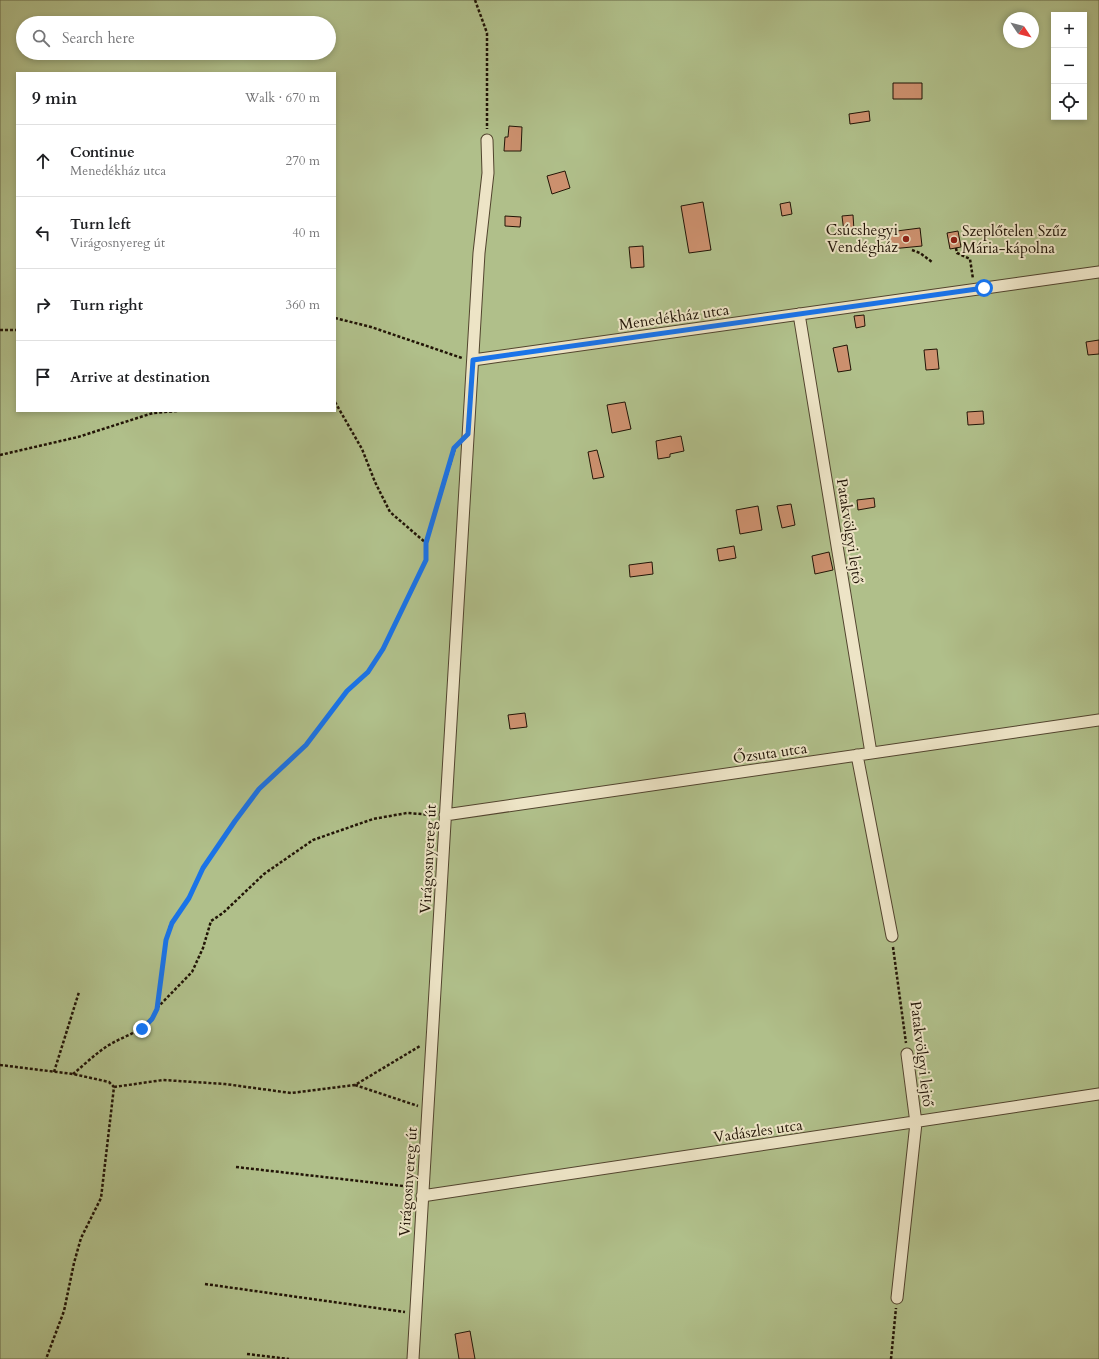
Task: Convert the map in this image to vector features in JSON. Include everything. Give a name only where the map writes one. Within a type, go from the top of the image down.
[{"type":"street","points":[[473,360],[479,253],[488,173],[487,140]]},
{"type":"street","name":"Menedékház utca","points":[[473,360],[1099,272]]},
{"type":"street","name":"Patakvölgyi lejtő","points":[[799,314],[871,753]]},
{"type":"street","name":"Virágosnyereg út","points":[[413,1359],[473,360]]},
{"type":"street","name":"Őzsuta utca","points":[[445,815],[1099,720]]},
{"type":"street","points":[[857,755],[892,936]]},
{"type":"street","name":"Patakvölgyi lejtő","points":[[897,1298],[916,1123],[907,1054]]},
{"type":"street","name":"Vadászles utca","points":[[422,1192],[916,1123],[1099,1094]]},
{"type":"path","points":[[475,0],[486,33],[487,140]]},
{"type":"path","points":[[956,248],[957,253],[970,259],[974,289]]},
{"type":"path","points":[[912,250],[920,253],[932,262]]},
{"type":"path","points":[[336,318],[371,326],[453,356],[473,360]]},
{"type":"path","points":[[0,330],[16,330]]},
{"type":"path","points":[[336,404],[362,449],[375,482],[390,512],[426,543]]},
{"type":"path","points":[[0,454],[78,437],[153,413],[166,412]]},
{"type":"path","points":[[157,1009],[166,940],[172,923],[189,898],[203,868],[259,789],[306,745],[347,691],[368,672],[383,649],[426,560],[426,543],[454,448],[468,434]]},
{"type":"path","points":[[73,1074],[108,1045],[142,1029],[152,1019],[157,1009],[192,972],[203,948],[211,921],[223,913],[264,874],[313,840],[372,819],[407,813],[445,815]]},
{"type":"path","name":"Patakvölgyi lejtő","points":[[892,936],[907,1054]]},
{"type":"path","points":[[54,1072],[79,992]]},
{"type":"path","points":[[114,1087],[163,1080],[225,1084],[291,1093],[355,1085],[432,1039]]},
{"type":"path","points":[[0,1065],[73,1074],[109,1082],[114,1087]]},
{"type":"path","points":[[355,1085],[428,1109]]},
{"type":"path","points":[[46,1359],[64,1312],[74,1263],[81,1238],[101,1198],[114,1087]]},
{"type":"path","points":[[236,1167],[422,1192]]},
{"type":"path","points":[[205,1284],[416,1314]]},
{"type":"path","points":[[891,1359],[897,1298]]},
{"type":"path","points":[[247,1354],[289,1359]]},
{"type":"green space","points":[[0,0],[1099,0],[1099,1359],[0,1359]]},
{"type":"building","points":[[893,83],[922,83],[922,99],[893,99]]},
{"type":"building","points":[[869,111],[870,121],[850,124],[849,114]]},
{"type":"building","points":[[509,126],[522,127],[521,151],[504,151],[505,137],[508,137]]},
{"type":"building","points":[[565,171],[570,188],[552,194],[547,176]]},
{"type":"building","points":[[703,202],[711,250],[689,253],[681,206]]},
{"type":"building","points":[[790,202],[792,214],[782,216],[780,204]]},
{"type":"building","points":[[853,215],[854,230],[844,232],[842,216]]},
{"type":"building","points":[[505,216],[521,217],[520,227],[505,226]]},
{"type":"building","name":"Csúcshegyi Vendégház","points":[[920,228],[922,246],[891,249],[889,232]]},
{"type":"building","name":"Szeplőtelen Szűz Mária-kápolna","points":[[958,231],[961,247],[950,249],[947,233]]},
{"type":"building","points":[[643,246],[644,267],[631,268],[629,247]]},
{"type":"building","points":[[864,315],[865,326],[856,328],[854,316]]},
{"type":"building","points":[[1099,340],[1099,354],[1088,355],[1086,342]]},
{"type":"building","points":[[847,345],[851,370],[838,372],[833,348]]},
{"type":"building","points":[[937,349],[939,369],[926,370],[924,350]]},
{"type":"building","points":[[625,402],[631,429],[612,433],[607,405]]},
{"type":"building","points":[[983,411],[984,424],[968,425],[967,412]]},
{"type":"building","points":[[681,436],[684,451],[670,454],[670,457],[658,459],[656,441]]},
{"type":"building","points":[[597,450],[604,477],[593,479],[588,452]]},
{"type":"building","points":[[874,498],[875,507],[858,510],[857,500]]},
{"type":"building","points":[[791,504],[795,525],[782,528],[777,506]]},
{"type":"building","points":[[758,506],[762,530],[740,534],[736,510]]},
{"type":"building","points":[[734,546],[736,558],[719,561],[717,549]]},
{"type":"building","points":[[829,552],[833,570],[815,574],[812,556]]},
{"type":"building","points":[[652,562],[653,574],[630,577],[629,565]]},
{"type":"building","points":[[525,713],[527,727],[510,729],[508,715]]},
{"type":"building","points":[[470,1331],[475,1359],[459,1359],[455,1334]]},
{"type":"place","name":"Csúcshegyi Vendégház","points":[[906,239]]},
{"type":"place","name":"Szeplőtelen Szűz Mária-kápolna","points":[[954,240]]},
{"type":"route","points":[[142,1029],[152,1019],[157,1009],[166,940],[172,923],[189,898],[203,868],[259,789],[306,745],[347,691],[368,672],[383,649],[426,560],[426,543],[454,448],[468,434],[473,360],[498,358],[593,343],[984,288]]}]
